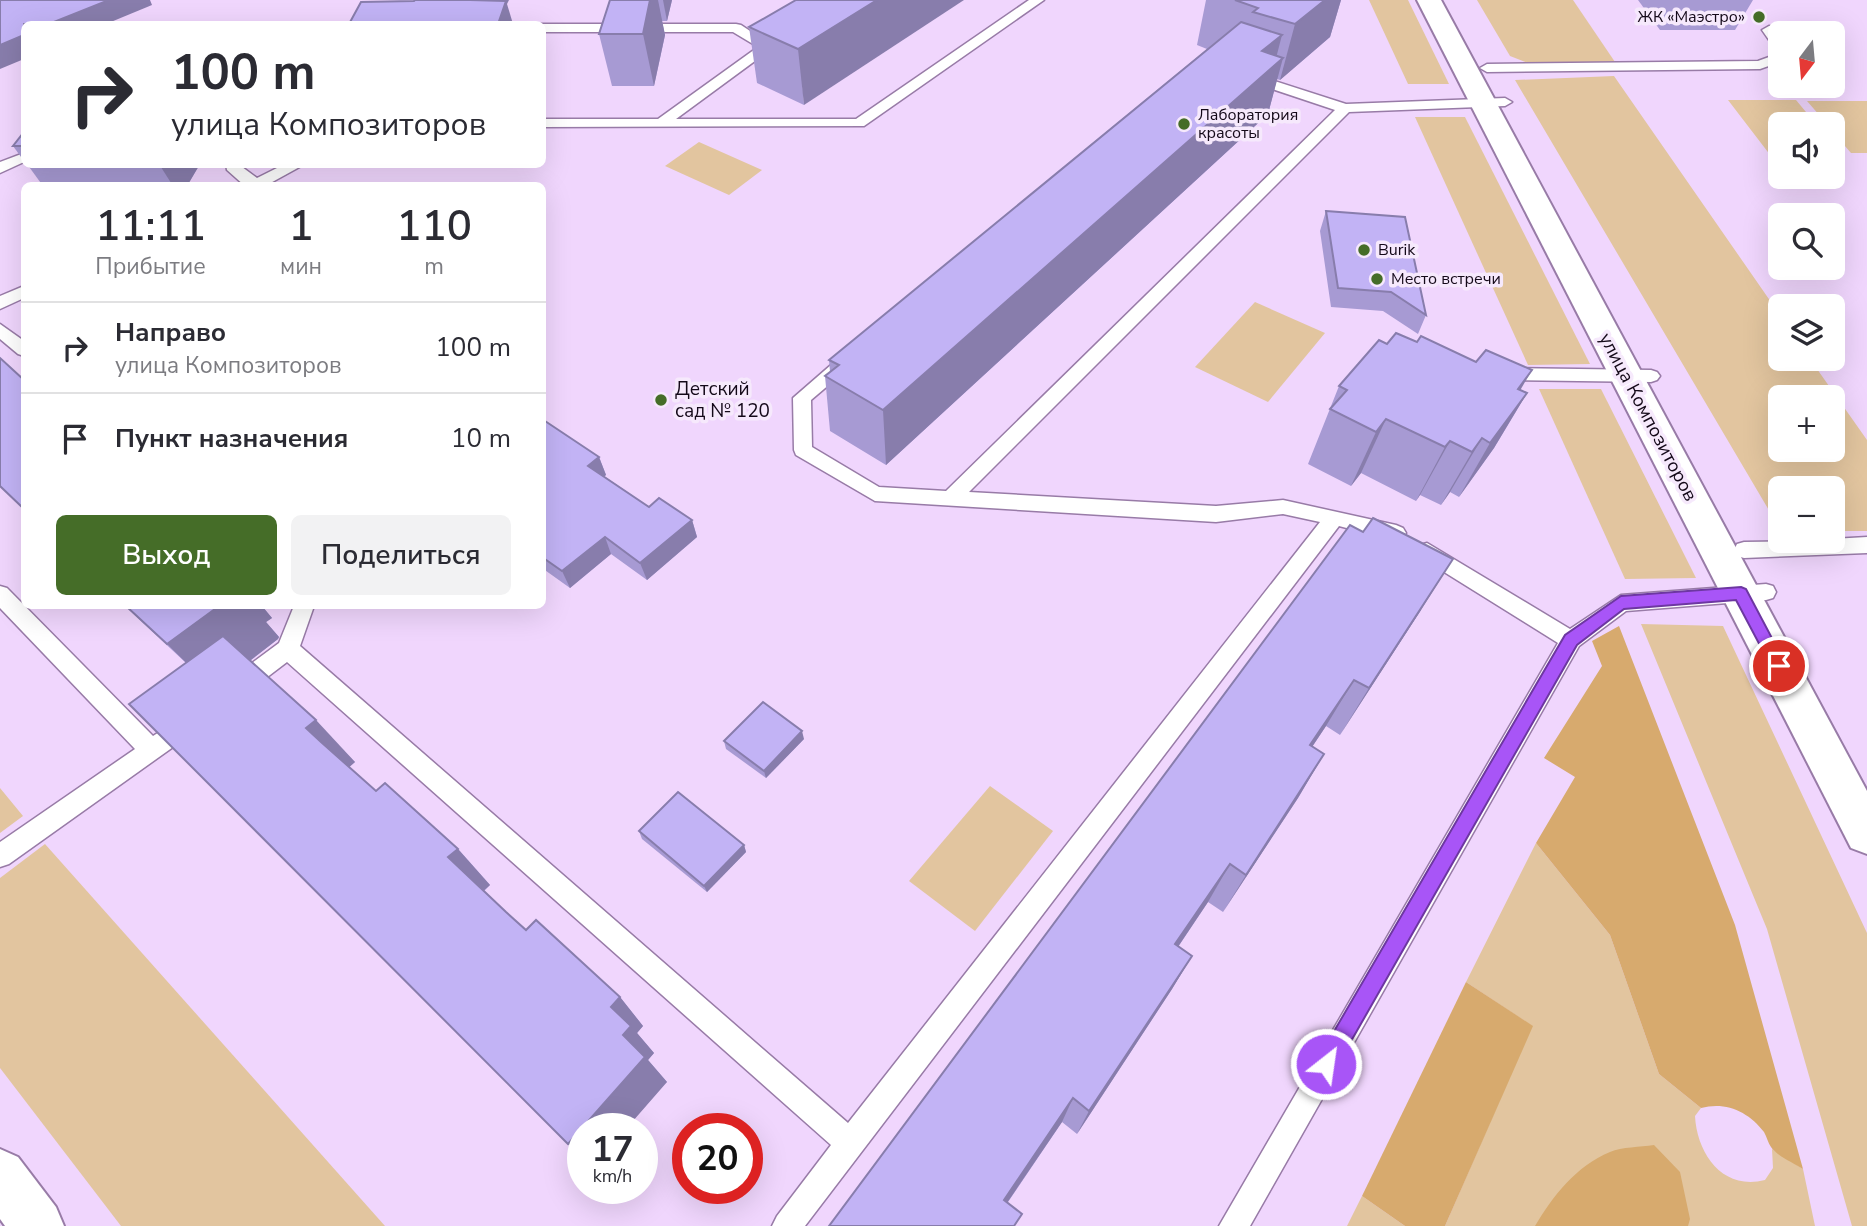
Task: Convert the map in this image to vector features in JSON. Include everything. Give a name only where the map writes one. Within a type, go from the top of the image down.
[{"type":"street","name":"улица Композиторов","points":[[1429,0],[1491,91]]},
{"type":"street","name":"улица Композиторов","points":[[1451,0],[1491,91],[1753,592],[1867,834]]},
{"type":"street","name":"улица Композиторов","points":[[1639,376],[1744,551],[1753,592],[1867,781]]},
{"type":"street","points":[[0,1175],[37,1226]]},
{"type":"lane","points":[[546,123],[859,123],[1038,0]]},
{"type":"lane","points":[[546,28],[736,28],[767,47]]},
{"type":"lane","points":[[661,123],[767,47],[784,40]]},
{"type":"lane","points":[[1231,71],[1345,108],[1768,62]]},
{"type":"lane","points":[[950,499],[1345,108]]},
{"type":"lane","points":[[0,167],[21,158]]},
{"type":"lane","points":[[233,168],[250,182]]},
{"type":"lane","points":[[260,182],[290,168]]},
{"type":"lane","points":[[0,303],[21,292]]},
{"type":"lane","points":[[0,330],[21,348]]},
{"type":"lane","points":[[855,354],[803,398],[803,450],[875,494],[1216,514],[1283,507],[1335,517],[1401,535],[1571,640]]},
{"type":"lane","points":[[1477,373],[1639,376]]},
{"type":"lane","points":[[787,1226],[1335,517]]},
{"type":"lane","points":[[1744,551],[1867,545]]},
{"type":"lane","points":[[1234,1226],[1571,640],[1621,603],[1753,592]]},
{"type":"lane","points":[[0,594],[152,751]]},
{"type":"lane","points":[[224,697],[288,649],[303,609]]},
{"type":"lane","points":[[288,649],[850,1143]]},
{"type":"lane","points":[[0,856],[64,807],[152,751],[203,712]]},
{"type":"shaded area","points":[[1369,0],[1408,0],[1449,84],[1408,84]]},
{"type":"shaded area","points":[[1477,0],[1573,0],[1615,62],[1528,63],[1510,56]]},
{"type":"shaded area","points":[[1614,76],[1768,298],[1768,371],[1818,371],[1828,385],[1768,385],[1768,462],[1845,462],[1845,409],[1867,440],[1867,531],[1845,531],[1845,476],[1768,476],[1768,509],[1515,80]]},
{"type":"shaded area","points":[[1728,100],[1796,100],[1806,112],[1768,112],[1768,152]]},
{"type":"shaded area","points":[[1807,101],[1867,101],[1867,153],[1851,153],[1845,146],[1845,112],[1817,112]]},
{"type":"shaded area","points":[[1415,117],[1465,117],[1590,364],[1528,365]]},
{"type":"shaded area","points":[[699,142],[762,170],[729,195],[665,166]]},
{"type":"shaded area","points":[[1255,302],[1325,333],[1268,402],[1195,367]]},
{"type":"shaded area","points":[[1539,389],[1601,389],[1696,578],[1625,579]]},
{"type":"shaded area","points":[[1641,624],[1723,626],[1867,933],[1867,1226],[1852,1226],[1767,929]]},
{"type":"shaded area","points":[[1619,626],[1735,925],[1803,1169],[1774,1150],[1764,1132],[1744,1114],[1728,1107],[1701,1108],[1659,1074],[1610,935],[1536,843],[1575,777],[1544,758],[1602,666],[1592,641]]},
{"type":"shaded area","points":[[990,786],[1053,831],[975,931],[909,881]]},
{"type":"shaded area","points":[[0,788],[23,816],[0,833]]},
{"type":"shaded area","points":[[1536,843],[1610,935],[1659,1074],[1701,1108],[1695,1116],[1701,1144],[1707,1156],[1725,1175],[1750,1182],[1765,1180],[1773,1168],[1772,1149],[1803,1169],[1815,1226],[1445,1226],[1532,1026],[1466,982]]},
{"type":"shaded area","points":[[45,844],[385,1226],[121,1226],[0,1068],[0,878]]},
{"type":"shaded area","points":[[1466,982],[1533,1026],[1445,1226],[1405,1226],[1362,1196]]},
{"type":"shaded area","points":[[1654,1145],[1680,1172],[1690,1219],[1688,1226],[1535,1226],[1566,1183],[1586,1165],[1615,1150]]},
{"type":"shaded area","points":[[1362,1196],[1405,1226],[1347,1226]]},
{"type":"building","points":[[0,0],[109,0],[56,21],[21,21],[21,36],[0,45]]},
{"type":"building","points":[[610,0],[650,0],[643,34],[599,34]]},
{"type":"building","points":[[796,0],[877,0],[798,49],[749,27]]},
{"type":"building","points":[[1235,0],[1325,0],[1295,24],[1253,12],[1258,8]]},
{"type":"building","points":[[506,1],[499,21],[351,21],[361,2]]},
{"type":"building","points":[[1241,22],[1282,35],[1262,51],[1283,58],[883,410],[825,376],[839,365],[829,360]]},
{"type":"building","points":[[21,136],[21,146],[13,146]]},
{"type":"building","points":[[1326,211],[1405,217],[1426,315],[1391,292],[1338,288]]},
{"type":"building","points":[[1396,333],[1417,342],[1421,336],[1476,362],[1486,350],[1532,370],[1518,389],[1527,393],[1490,443],[1482,438],[1472,452],[1450,441],[1445,447],[1386,419],[1376,432],[1330,409],[1347,390],[1339,386],[1379,340],[1387,344]]},
{"type":"building","points":[[0,358],[21,377],[21,506],[0,486]]},
{"type":"building","points":[[546,422],[599,457],[588,466],[649,507],[659,498],[692,520],[640,563],[605,537],[562,571],[546,560]]},
{"type":"building","points":[[1373,518],[1453,559],[1369,688],[1354,680],[1310,745],[1324,754],[1246,875],[1230,864],[1175,944],[1192,956],[1089,1111],[1073,1098],[1004,1200],[1022,1214],[1014,1226],[829,1226],[1350,525],[1363,532]]},
{"type":"building","points":[[129,609],[215,609],[167,644]]},
{"type":"building","points":[[223,636],[316,720],[306,728],[321,742],[376,791],[385,783],[458,849],[448,857],[506,912],[526,930],[536,920],[620,997],[611,1007],[631,1026],[623,1035],[645,1057],[595,1113],[567,1113],[567,1143],[129,704]]},
{"type":"building","points":[[763,702],[802,731],[764,771],[724,741]]},
{"type":"building","points":[[678,792],[744,845],[704,886],[639,831]]},
{"type":"place","name":"ЖК «Маэстро»","points":[[1759,17]]},
{"type":"place","name":"Лаборатория красоты","points":[[1184,124]]},
{"type":"place","name":"Burik","points":[[1364,250]]},
{"type":"place","name":"Место встречи","points":[[1377,279]]},
{"type":"place","name":"Детский сад № 120","points":[[661,400]]},
{"type":"route","points":[[1326,1064],[1571,640],[1621,603],[1741,593],[1779,666]]}]
